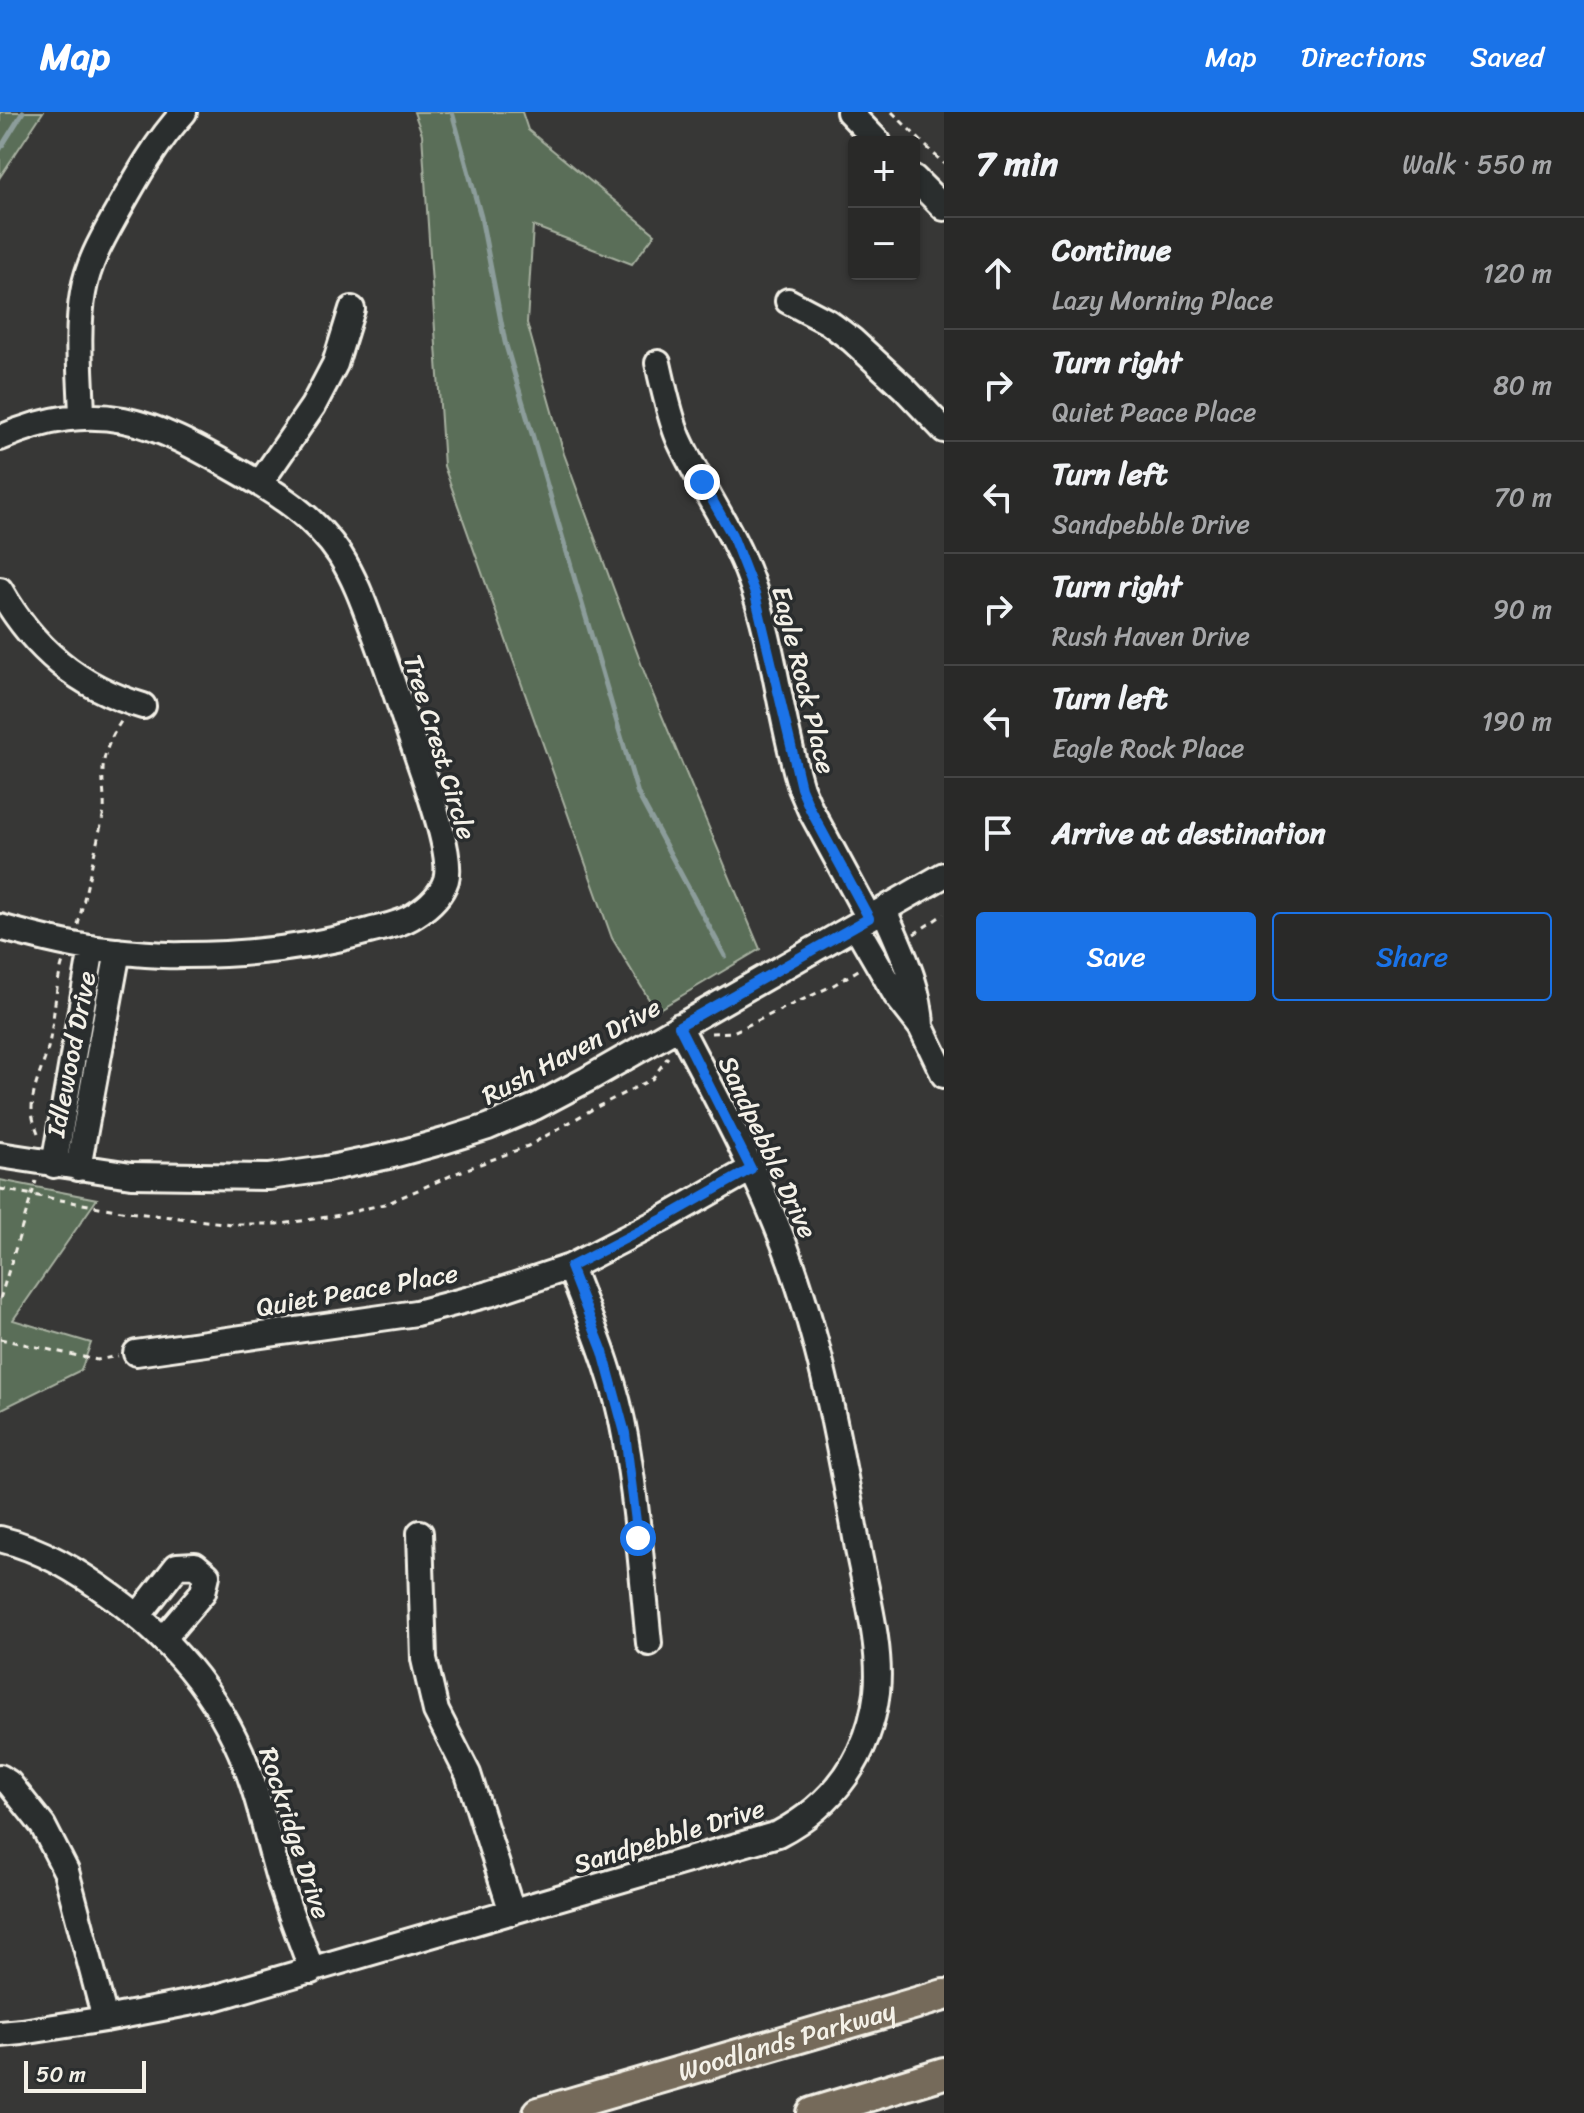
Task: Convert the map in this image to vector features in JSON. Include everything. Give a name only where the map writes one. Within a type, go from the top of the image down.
[{"type":"main road","name":"Woodlands Parkway","points":[[539,2113],[944,1995]]},
{"type":"main road","points":[[812,2113],[944,2073]]},
{"type":"street","points":[[82,416],[80,326],[88,269],[157,145],[184,112]]},
{"type":"street","points":[[849,112],[872,136]]},
{"type":"street","points":[[920,184],[944,208]]},
{"type":"street","points":[[788,301],[828,322],[852,340],[944,430]]},
{"type":"street","points":[[260,483],[313,406],[335,364],[352,309]]},
{"type":"street","name":"Eagle Rock Place","points":[[658,363],[669,411],[680,440],[732,535],[751,582],[801,788],[870,918],[903,1006],[932,1036],[944,1075]]},
{"type":"street","name":"Tree Crest Circle","points":[[0,438],[46,423],[82,416],[148,425],[200,448],[260,483],[310,519],[351,574],[381,648],[433,803],[444,847],[447,878],[436,899],[413,917],[350,937],[251,952],[182,955],[118,951],[0,927]]},
{"type":"street","points":[[0,590],[23,626],[65,669],[143,706]]},
{"type":"street","name":"Rush Haven Drive","points":[[0,1155],[131,1175],[269,1177],[393,1155],[488,1127],[588,1079],[944,875]]},
{"type":"street","name":"Idlewood Drive","points":[[58,1165],[92,948]]},
{"type":"street","name":"Idlewood Drive","points":[[58,1165],[118,951]]},
{"type":"street","name":"Sandpebble Drive","points":[[0,2034],[105,2019],[214,1998],[778,1834],[821,1806],[851,1769],[871,1722],[877,1690],[877,1651],[831,1410],[812,1328],[786,1249],[751,1169],[679,1026]]},
{"type":"street","name":"Quiet Peace Place","points":[[136,1353],[416,1313],[489,1294],[570,1267],[751,1169]]},
{"type":"street","points":[[570,1267],[603,1352],[625,1433],[649,1643]]},
{"type":"street","points":[[420,1533],[424,1659],[436,1711],[468,1774],[512,1912]]},
{"type":"street","name":"Rockridge Drive","points":[[0,1539],[56,1560],[138,1616],[188,1666],[209,1695],[231,1733],[251,1778],[281,1886],[312,1971]]},
{"type":"street","points":[[138,1616],[177,1566],[195,1565],[207,1575],[203,1592],[163,1639]]},
{"type":"street","points":[[0,1777],[9,1783],[43,1826],[66,1871],[105,2019]]},
{"type":"path","points":[[892,112],[944,164]]},
{"type":"path","points":[[0,1299],[58,1165]]},
{"type":"path","points":[[0,1339],[97,1360],[136,1353]]},
{"type":"green space","points":[[0,112],[43,112],[0,177]]},
{"type":"green space","points":[[414,112],[522,112],[528,130],[655,234],[632,264],[533,226],[527,323],[564,454],[649,685],[760,949],[656,1011],[612,938],[444,466],[422,134]]},
{"type":"green space","points":[[0,1180],[97,1199],[13,1320],[91,1343],[81,1370],[0,1410]]},
{"type":"waterway","points":[[0,149],[23,112]]},
{"type":"waterway","points":[[452,112],[481,217],[505,342],[638,794],[725,956]]},
{"type":"route","points":[[638,1538],[625,1433],[603,1352],[570,1267],[751,1169],[679,1026],[869,918],[801,788],[755,594],[732,535],[702,482]]}]
